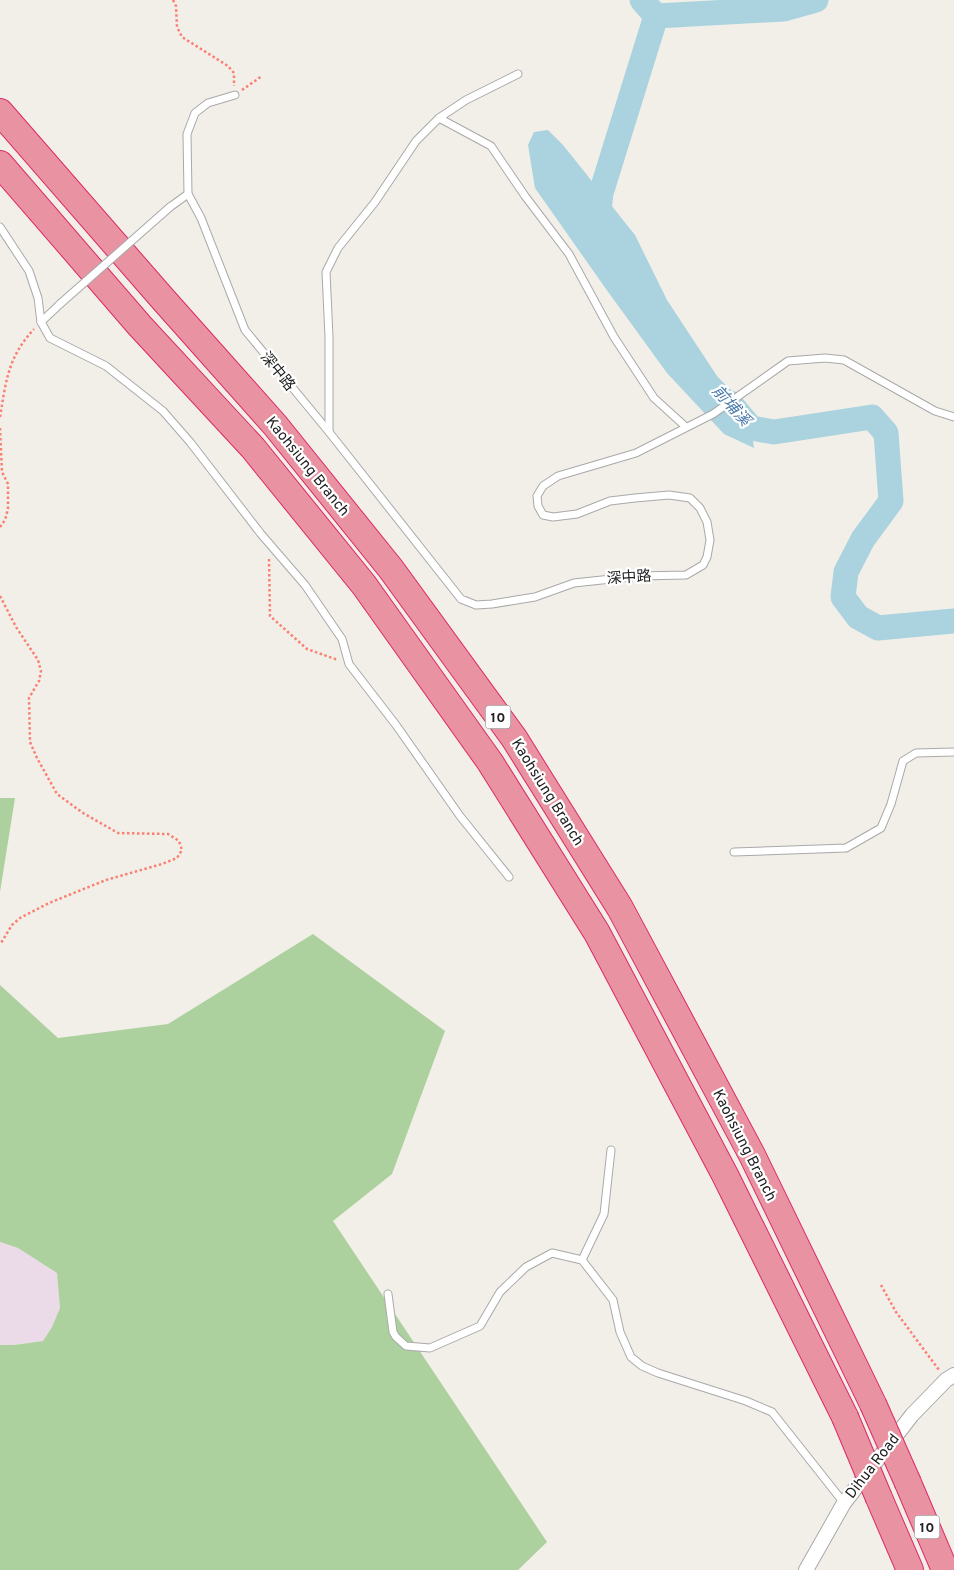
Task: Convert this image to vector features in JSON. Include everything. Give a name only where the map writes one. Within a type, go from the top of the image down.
[{"type":"highway","name":"Kaohsiung Branch","points":[[0,112],[162,298],[276,425],[390,569],[514,738],[620,908],[752,1155],[873,1404],[945,1570]]},
{"type":"highway","name":"Kaohsiung Branch","points":[[0,164],[140,326],[253,448],[364,584],[490,762],[597,934],[725,1175],[845,1417],[910,1570]]},
{"type":"street","name":"Dihua Road","points":[[806,1570],[844,1503],[912,1414],[950,1377]]},
{"type":"lane","points":[[329,432],[329,337],[326,272],[338,248],[375,202],[416,141],[439,118],[466,100],[518,74]]},
{"type":"lane","name":"深中路","points":[[235,96],[208,103],[195,114],[187,134],[188,194],[200,218],[245,330],[462,599],[476,605],[492,604],[535,597],[574,583],[639,576],[686,575],[703,565],[707,557],[710,540],[707,522],[700,508],[690,498],[669,495],[610,501],[577,514],[553,517],[543,515],[538,506],[537,496],[543,486],[558,476],[636,453],[713,414],[788,361],[818,358],[844,360],[935,411],[954,417]]},
{"type":"lane","points":[[439,118],[491,146],[525,196],[569,254],[614,337],[654,398],[686,427]]},
{"type":"lane","points":[[41,322],[170,207],[188,194]]},
{"type":"lane","points":[[0,227],[29,271],[38,298],[41,322],[50,338],[106,366],[163,412],[190,442],[268,543],[305,585],[342,638],[349,664],[396,725],[460,816],[509,877]]},
{"type":"lane","points":[[734,852],[846,848],[881,828],[891,804],[903,761],[916,753],[954,752]]},
{"type":"lane","points":[[582,1260],[604,1214],[611,1150]]},
{"type":"lane","points":[[388,1294],[393,1332],[396,1337],[406,1346],[430,1348],[480,1326],[500,1292],[526,1267],[552,1253],[582,1260],[613,1300],[620,1332],[631,1357],[642,1366],[658,1373],[746,1401],[772,1412],[844,1503]]},
{"type":"path","points":[[172,0],[176,6],[177,27],[182,36],[228,66],[234,73],[235,96]]},
{"type":"path","points":[[235,96],[262,76]]},
{"type":"path","points":[[0,417],[6,378],[15,355],[41,322]]},
{"type":"path","points":[[0,428],[2,472],[8,484],[8,510],[5,520],[0,527]]},
{"type":"path","points":[[268,543],[270,616],[307,649],[349,664]]},
{"type":"path","points":[[0,596],[16,627],[38,660],[41,672],[39,681],[29,698],[30,742],[57,794],[83,813],[118,833],[168,834],[179,841],[182,850],[177,858],[162,864],[106,880],[49,903],[20,918],[12,925],[1,943]]},
{"type":"path","points":[[881,1285],[896,1312],[950,1377]]},
{"type":"shaded area","points":[[0,1242],[18,1248],[57,1273],[60,1308],[52,1327],[43,1341],[0,1345]]},
{"type":"green space","points":[[0,798],[15,798],[0,892]]},
{"type":"green space","points":[[313,934],[445,1031],[392,1174],[333,1221],[547,1542],[518,1570],[0,1570],[0,1345],[43,1341],[52,1327],[60,1308],[57,1273],[18,1248],[0,1242],[0,985],[58,1038],[168,1024]]},
{"type":"water","points":[[548,130],[563,145],[635,235],[667,300],[717,376],[751,411],[754,448],[724,434],[667,373],[535,188],[528,145],[534,132]]},
{"type":"waterway","points":[[642,0],[656,16],[784,9],[816,0]]},
{"type":"waterway","name":"前埔溪","points":[[597,227],[601,193],[656,16]]},
{"type":"waterway","name":"前埔溪","points":[[730,403],[751,428],[774,432],[872,417],[886,433],[891,501],[863,539],[846,572],[843,597],[858,617],[878,628],[954,621]]}]
